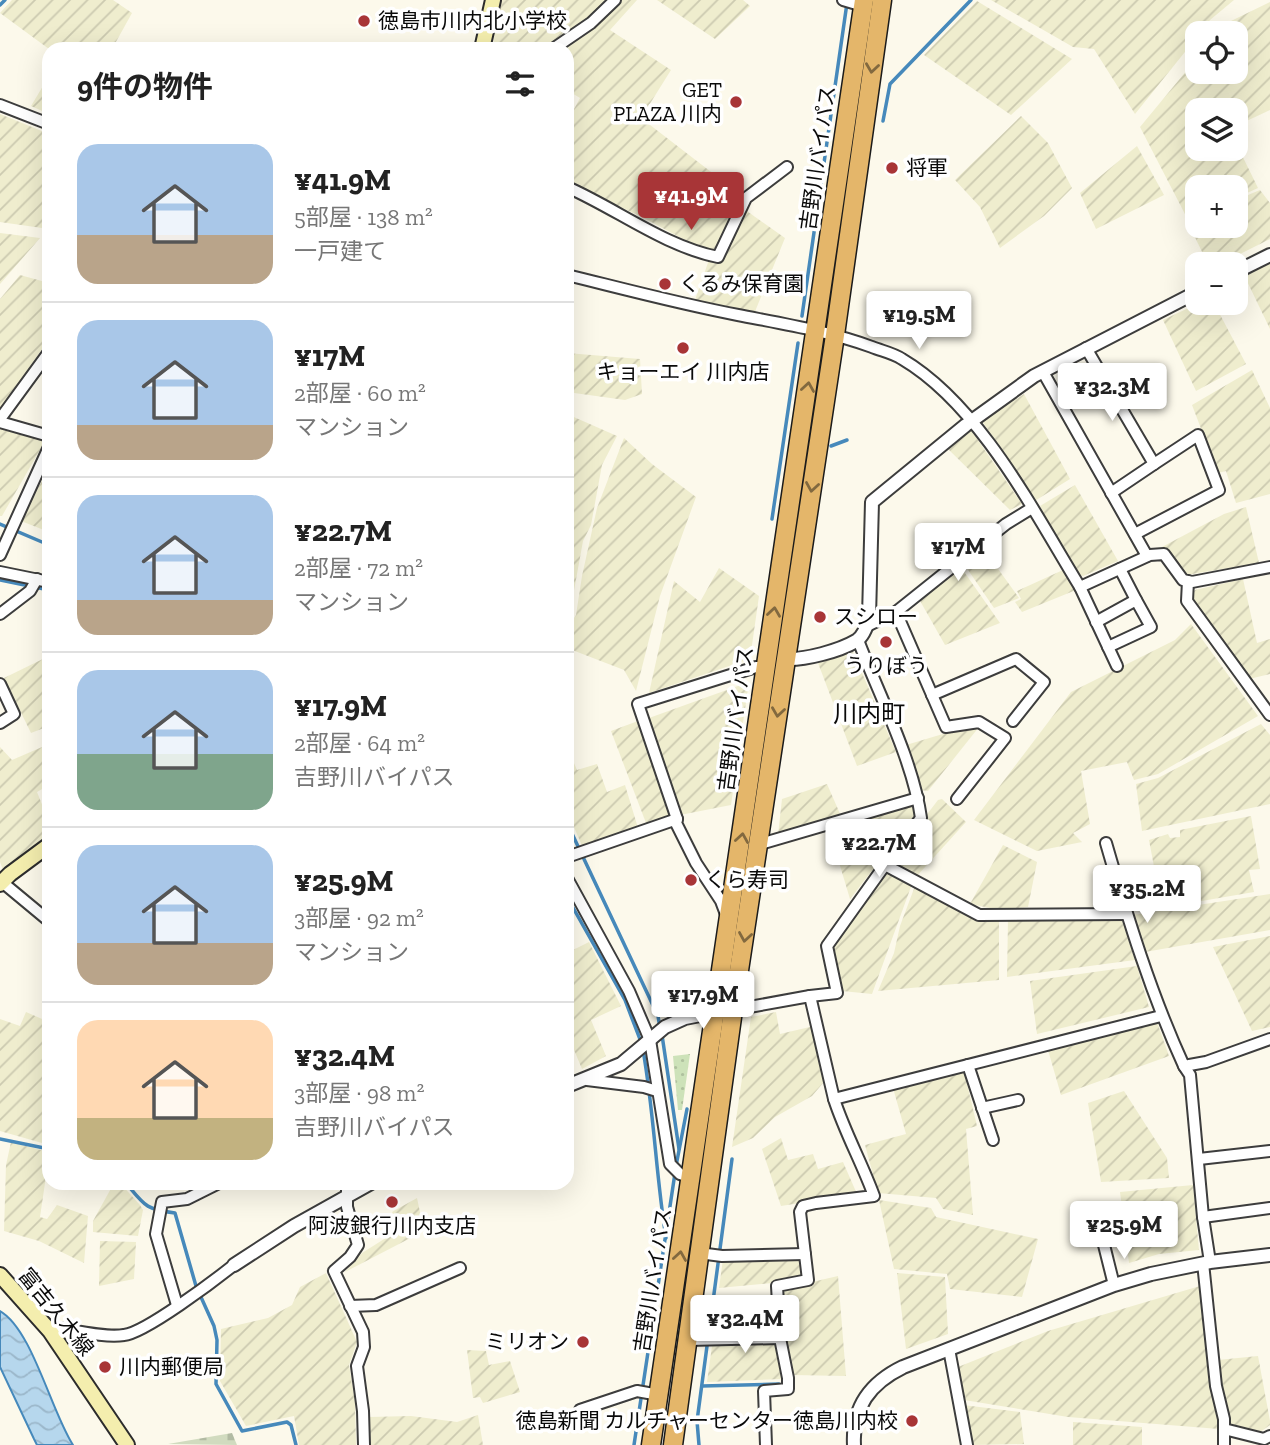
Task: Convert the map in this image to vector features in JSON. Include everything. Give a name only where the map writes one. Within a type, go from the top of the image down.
[{"type":"highway","name":"吉野川バイパス","points":[[651,1445],[648,1393],[680,1173],[725,1011],[760,844],[882,0]]},
{"type":"highway","name":"吉野川バイパス","points":[[673,1445],[701,1340],[712,1255],[728,919],[816,330],[853,2]]},
{"type":"main road","points":[[484,42],[493,0]]},
{"type":"main road","points":[[1,883],[42,851]]},
{"type":"main road","name":"富吉久木線","points":[[0,1275],[50,1331],[127,1445]]},
{"type":"street","points":[[563,42],[591,23],[615,0]]},
{"type":"street","points":[[0,105],[42,121]]},
{"type":"street","points":[[574,190],[701,254],[718,257],[746,198],[787,167]]},
{"type":"street","points":[[1248,266],[1270,255]]},
{"type":"street","points":[[574,277],[627,292],[816,330],[900,357],[922,373],[973,421],[1032,508],[1080,587],[1117,666]]},
{"type":"street","points":[[786,659],[798,659],[858,640],[867,626],[872,502],[992,404],[1086,348],[1185,298]]},
{"type":"street","points":[[1086,348],[1154,464]]},
{"type":"street","points":[[42,362],[0,420],[42,434]]},
{"type":"street","points":[[1043,372],[1147,556]]},
{"type":"street","points":[[1111,493],[1198,435],[1219,490],[1135,534]]},
{"type":"street","points":[[0,555],[42,463]]},
{"type":"street","points":[[867,626],[896,612],[1006,524],[1032,508]]},
{"type":"street","points":[[1080,587],[1147,556],[1164,554],[1183,580],[1188,581],[1270,568]]},
{"type":"street","points":[[1108,648],[1151,627],[1120,569]]},
{"type":"street","points":[[0,572],[34,584],[42,583]]},
{"type":"street","points":[[1188,581],[1187,601],[1270,715]]},
{"type":"street","points":[[0,614],[34,584]]},
{"type":"street","points":[[1096,622],[1136,600]]},
{"type":"street","points":[[896,612],[946,727],[979,722],[1005,738],[957,799]]},
{"type":"street","points":[[574,1084],[612,1069],[651,1039],[685,1018],[838,993],[827,946],[921,818],[918,798],[907,764],[858,640]]},
{"type":"street","points":[[932,695],[1016,659],[1044,682],[1013,720]]},
{"type":"street","points":[[728,919],[721,901],[696,863],[676,824],[677,820],[638,704],[756,667],[767,667]]},
{"type":"street","points":[[0,684],[14,714],[0,723]]},
{"type":"street","points":[[760,844],[918,798]]},
{"type":"street","points":[[577,854],[677,820]]},
{"type":"street","points":[[1106,843],[1126,914],[1161,1016],[1184,1066],[1191,1075],[1216,1386],[1224,1419],[1224,1445]]},
{"type":"street","points":[[885,865],[979,915],[1126,914]]},
{"type":"street","points":[[1,883],[42,914]]},
{"type":"street","points":[[574,891],[629,992],[651,1039],[651,1089],[680,1173]]},
{"type":"street","points":[[766,1445],[764,1391],[788,1389],[780,1338],[777,1286],[808,1280],[800,1212],[803,1206],[816,1203],[874,1196],[862,1161],[842,1125],[810,996]]},
{"type":"street","points":[[834,1099],[1161,1016]]},
{"type":"street","points":[[1184,1066],[1206,1062],[1270,1039]]},
{"type":"street","points":[[968,1065],[993,1140]]},
{"type":"street","points":[[587,1080],[651,1089]]},
{"type":"street","points":[[982,1108],[1018,1100]]},
{"type":"street","points":[[1199,1159],[1270,1151]]},
{"type":"street","points":[[177,1305],[156,1234],[159,1212],[162,1202],[187,1199],[205,1190]]},
{"type":"street","points":[[347,1190],[358,1245],[350,1257],[334,1271],[363,1332],[364,1347],[357,1366],[364,1445]]},
{"type":"street","points":[[50,1331],[60,1328],[125,1335],[150,1324],[294,1226],[359,1190]]},
{"type":"street","points":[[1203,1217],[1270,1208]]},
{"type":"street","points":[[1104,1245],[1114,1285]]},
{"type":"street","points":[[712,1255],[805,1254]]},
{"type":"street","points":[[854,1445],[855,1422],[862,1404],[883,1377],[1114,1285],[1206,1263],[1270,1255]]},
{"type":"street","points":[[350,1306],[376,1305],[460,1268]]},
{"type":"street","points":[[701,1340],[780,1338]]},
{"type":"street","points":[[949,1349],[967,1445]]},
{"type":"street","points":[[580,1410],[648,1393]]},
{"type":"street","points":[[1224,1429],[1264,1438],[1270,1436]]},
{"type":"shaded area","points":[[12,0],[113,0],[132,13],[116,42],[42,44],[0,13]]},
{"type":"shaded area","points":[[499,0],[637,0],[610,30],[671,70],[641,118],[741,195],[737,204],[785,238],[754,314],[695,300],[711,254],[642,217],[574,186],[574,109],[580,98],[574,94],[574,42],[493,42]]},
{"type":"shaded area","points":[[657,0],[743,0],[750,6],[715,39]]},
{"type":"shaded area","points":[[991,0],[1234,0],[1209,21],[1185,21],[1185,52],[1135,114],[1094,49],[1073,47]]},
{"type":"shaded area","points":[[977,1],[1072,59],[1011,115],[924,55]]},
{"type":"shaded area","points":[[1270,2],[1270,110],[1248,120],[1248,98],[1185,98],[1185,161],[1245,161],[1258,188],[1248,193],[1248,175],[1185,175],[1185,214],[1140,127],[1185,73],[1185,84],[1248,84],[1248,21],[1231,21]]},
{"type":"shaded area","points":[[42,88],[42,111],[31,106]]},
{"type":"shaded area","points":[[0,114],[42,131],[42,228],[0,222]]},
{"type":"shaded area","points":[[1021,116],[1048,143],[1072,188],[1044,216],[1000,248],[980,207],[955,180]]},
{"type":"shaded area","points":[[1137,146],[1164,195],[1096,229],[1080,193]]},
{"type":"shaded area","points":[[1260,190],[1270,203],[1270,239],[1244,252],[1202,252],[1195,238],[1248,238],[1248,195]]},
{"type":"shaded area","points":[[0,233],[40,238],[0,284]]},
{"type":"shaded area","points":[[1270,256],[1270,329],[1248,283],[1248,272]]},
{"type":"shaded area","points":[[20,275],[42,281],[42,349],[0,410],[0,299]]},
{"type":"shaded area","points":[[1185,310],[1185,315],[1220,315],[1246,364],[1196,391],[1163,320]]},
{"type":"shaded area","points":[[574,354],[640,359],[642,394],[625,400],[574,393]]},
{"type":"shaded area","points":[[1252,370],[1270,408],[1270,494],[1236,503],[1226,471],[1218,473],[1192,405]]},
{"type":"shaded area","points":[[1024,394],[1070,479],[1033,502],[982,421]]},
{"type":"shaded area","points":[[574,417],[617,436],[602,465],[591,525],[583,541],[574,590]]},
{"type":"shaded area","points":[[0,429],[42,440],[42,446],[0,516]]},
{"type":"shaded area","points":[[971,430],[1022,504],[1010,510],[947,448]]},
{"type":"shaded area","points":[[624,438],[652,464],[696,497],[660,596],[636,691],[624,670],[574,651],[574,618],[597,508]]},
{"type":"shaded area","points":[[42,480],[42,529],[21,521]]},
{"type":"shaded area","points":[[1075,485],[1118,561],[1083,576],[1075,575],[1040,506]]},
{"type":"shaded area","points":[[1246,507],[1259,563],[1186,575],[1162,547],[1224,514]]},
{"type":"shaded area","points":[[983,548],[1019,598],[994,608],[964,564]]},
{"type":"shaded area","points":[[960,566],[1000,623],[945,645],[919,599]]},
{"type":"shaded area","points":[[719,568],[759,596],[750,659],[649,693],[674,581],[700,602]]},
{"type":"shaded area","points":[[1063,570],[1076,590],[1022,612],[1015,602],[1021,599],[1017,591]]},
{"type":"shaded area","points":[[1243,579],[1257,643],[1270,639],[1270,674],[1249,679],[1191,596],[1195,590]]},
{"type":"shaded area","points":[[1191,624],[1258,716],[1158,774],[1134,780],[1127,762],[1081,771],[1090,824],[1073,833],[1082,842],[1037,851],[974,820],[1071,692],[1175,640]]},
{"type":"shaded area","points":[[853,652],[896,752],[857,766],[818,663]]},
{"type":"shaded area","points":[[42,659],[42,729],[31,733],[4,678]]},
{"type":"shaded area","points":[[749,682],[731,805],[680,815],[649,718]]},
{"type":"shaded area","points":[[638,721],[673,814],[646,823],[611,731]]},
{"type":"shaded area","points":[[1261,724],[1270,735],[1270,804],[1142,831],[1136,784],[1158,778]]},
{"type":"shaded area","points":[[973,725],[979,727],[928,791],[920,790],[906,745]]},
{"type":"shaded area","points":[[0,747],[12,760],[42,747],[42,789],[37,792],[42,804],[42,839],[3,870],[0,862]]},
{"type":"shaded area","points":[[574,763],[577,770],[597,764],[607,792],[625,785],[638,828],[583,848],[574,827]]},
{"type":"shaded area","points":[[827,784],[841,816],[778,835],[782,799]]},
{"type":"shaded area","points":[[942,799],[966,822],[916,877],[894,865],[892,860],[938,800]]},
{"type":"shaded area","points":[[913,804],[916,814],[850,899],[829,829]]},
{"type":"shaded area","points":[[1251,816],[1260,869],[1249,870],[1254,892],[1190,903],[1161,904],[1149,840],[1168,834],[1170,838],[1180,837],[1180,830]]},
{"type":"shaded area","points":[[1003,845],[1037,862],[1028,907],[1000,910],[970,904]]},
{"type":"shaded area","points":[[886,870],[912,884],[872,994],[842,991],[830,946]]},
{"type":"shaded area","points":[[915,886],[999,919],[999,980],[878,991],[894,953],[900,926]]},
{"type":"shaded area","points":[[1270,894],[1270,930],[1145,952],[1133,915]]},
{"type":"shaded area","points":[[1121,917],[1135,960],[1007,977],[1008,920]]},
{"type":"shaded area","points":[[1270,936],[1270,1027],[1252,1031],[1213,947]]},
{"type":"shaded area","points":[[589,942],[621,1006],[591,1020],[606,1056],[582,1069],[574,1050],[574,950]]},
{"type":"shaded area","points":[[1137,966],[1149,1007],[1037,1034],[1030,981]]},
{"type":"shaded area","points":[[26,1012],[42,1019],[42,1143],[0,1131],[0,1019],[20,1026]]},
{"type":"shaded area","points":[[776,1012],[780,1034],[814,1026],[824,1082],[812,1096],[775,1117],[753,1138],[732,1147],[751,1017]]},
{"type":"shaded area","points":[[1157,1022],[1169,1056],[1061,1095],[1048,1050]]},
{"type":"shaded area","points":[[964,1071],[977,1126],[966,1129],[973,1215],[943,1209],[936,1198],[878,1193],[865,1145],[906,1134],[893,1088]]},
{"type":"shaded area","points":[[1124,1091],[1167,1158],[1169,1178],[1101,1182],[1088,1103]]},
{"type":"shaded area","points":[[781,1138],[788,1160],[813,1154],[818,1169],[843,1162],[857,1194],[781,1206],[762,1149]]},
{"type":"shaded area","points":[[11,1142],[42,1150],[44,1190],[40,1217],[47,1219],[57,1205],[88,1216],[84,1263],[39,1241],[4,1231],[6,1165]]},
{"type":"shaded area","points":[[1193,1185],[1199,1250],[1159,1254],[1129,1263],[1120,1192]]},
{"type":"shaded area","points":[[110,1190],[126,1190],[143,1210],[138,1236],[93,1232],[93,1221]]},
{"type":"shaded area","points":[[417,1198],[424,1231],[345,1272],[362,1253],[400,1229],[392,1212]]},
{"type":"shaded area","points":[[879,1200],[931,1208],[936,1217],[1038,1239],[1022,1297],[950,1289],[947,1274],[894,1269]]},
{"type":"shaded area","points":[[100,1241],[136,1242],[134,1279],[99,1286]]},
{"type":"shaded area","points":[[800,1257],[802,1278],[719,1288],[723,1259]]},
{"type":"shaded area","points":[[326,1273],[357,1342],[349,1365],[355,1403],[356,1445],[299,1445],[294,1416],[246,1426],[220,1381],[221,1329],[268,1318],[292,1305],[300,1287]]},
{"type":"shaded area","points":[[897,1273],[945,1277],[948,1334],[906,1349]]},
{"type":"shaded area","points":[[838,1276],[846,1376],[792,1375],[784,1337],[782,1296],[786,1288]]},
{"type":"shaded area","points":[[1200,1286],[1210,1382],[1219,1429],[1068,1417],[964,1400],[958,1367],[1048,1331]]},
{"type":"shaded area","points":[[779,1342],[783,1379],[707,1382],[712,1346]]},
{"type":"shaded area","points":[[467,1350],[486,1351],[489,1365],[510,1361],[520,1392],[483,1403],[480,1397],[473,1398]]},
{"type":"shaded area","points":[[1258,1356],[1270,1421],[1270,1425],[1260,1432],[1228,1423],[1219,1389],[1218,1360]]},
{"type":"shaded area","points":[[963,1405],[1020,1412],[1024,1444],[971,1445]]},
{"type":"shaded area","points":[[478,1415],[483,1445],[369,1445],[369,1417],[411,1416],[457,1422]]},
{"type":"shaded area","points":[[1073,1422],[1142,1427],[1142,1445],[1073,1445]]},
{"type":"green space","points":[[690,1054],[682,1110],[678,1110],[673,1056]]},
{"type":"green space","points":[[232,1433],[237,1445],[168,1444]]},
{"type":"water","points":[[0,1311],[22,1335],[73,1445],[37,1445],[0,1367]]},
{"type":"waterway","points":[[0,5],[5,0]]},
{"type":"waterway","points":[[883,121],[890,84],[971,0]]},
{"type":"waterway","points":[[802,316],[847,3]]},
{"type":"waterway","points":[[772,519],[798,343]]},
{"type":"waterway","points":[[831,446],[847,440]]},
{"type":"waterway","points":[[0,524],[42,542]]},
{"type":"waterway","points":[[0,580],[42,589]]},
{"type":"waterway","points":[[574,838],[658,1016],[660,1028]]},
{"type":"waterway","points":[[574,909],[625,1000],[641,1042]]},
{"type":"waterway","points":[[662,1035],[679,1149]]},
{"type":"waterway","points":[[643,1050],[666,1238]]},
{"type":"waterway","points":[[676,1166],[687,1109]]},
{"type":"waterway","points":[[0,1139],[42,1148]]},
{"type":"waterway","points":[[699,1445],[697,1421],[732,1159]]},
{"type":"waterway","points":[[634,1445],[675,1173]]},
{"type":"waterway","points":[[132,1190],[146,1205],[175,1213],[196,1286],[214,1326],[217,1340],[216,1384],[242,1431],[287,1422],[291,1425],[296,1445]]},
{"type":"waterway","points":[[702,1386],[779,1384]]},
{"type":"place","name":"徳島市川内北小学校","points":[[364,21]]},
{"type":"place","name":"GET PLAZA 川内","points":[[736,102]]},
{"type":"place","name":"将軍","points":[[892,168]]},
{"type":"place","name":"くるみ保育園","points":[[665,284]]},
{"type":"place","name":"キョーエイ 川内店","points":[[683,348]]},
{"type":"place","name":"スシロー","points":[[820,617]]},
{"type":"place","name":"うりぼう","points":[[886,642]]},
{"type":"place","name":"くら寿司","points":[[691,880]]},
{"type":"place","name":"阿波銀行川内支店","points":[[392,1202]]},
{"type":"place","name":"ミリオン","points":[[583,1342]]},
{"type":"place","name":"川内郵便局","points":[[105,1367]]},
{"type":"place","name":"徳島新聞 カルチャーセンター徳島川内校","points":[[912,1421]]},
{"type":"district","name":"川内町","points":[[869,714]]}]
